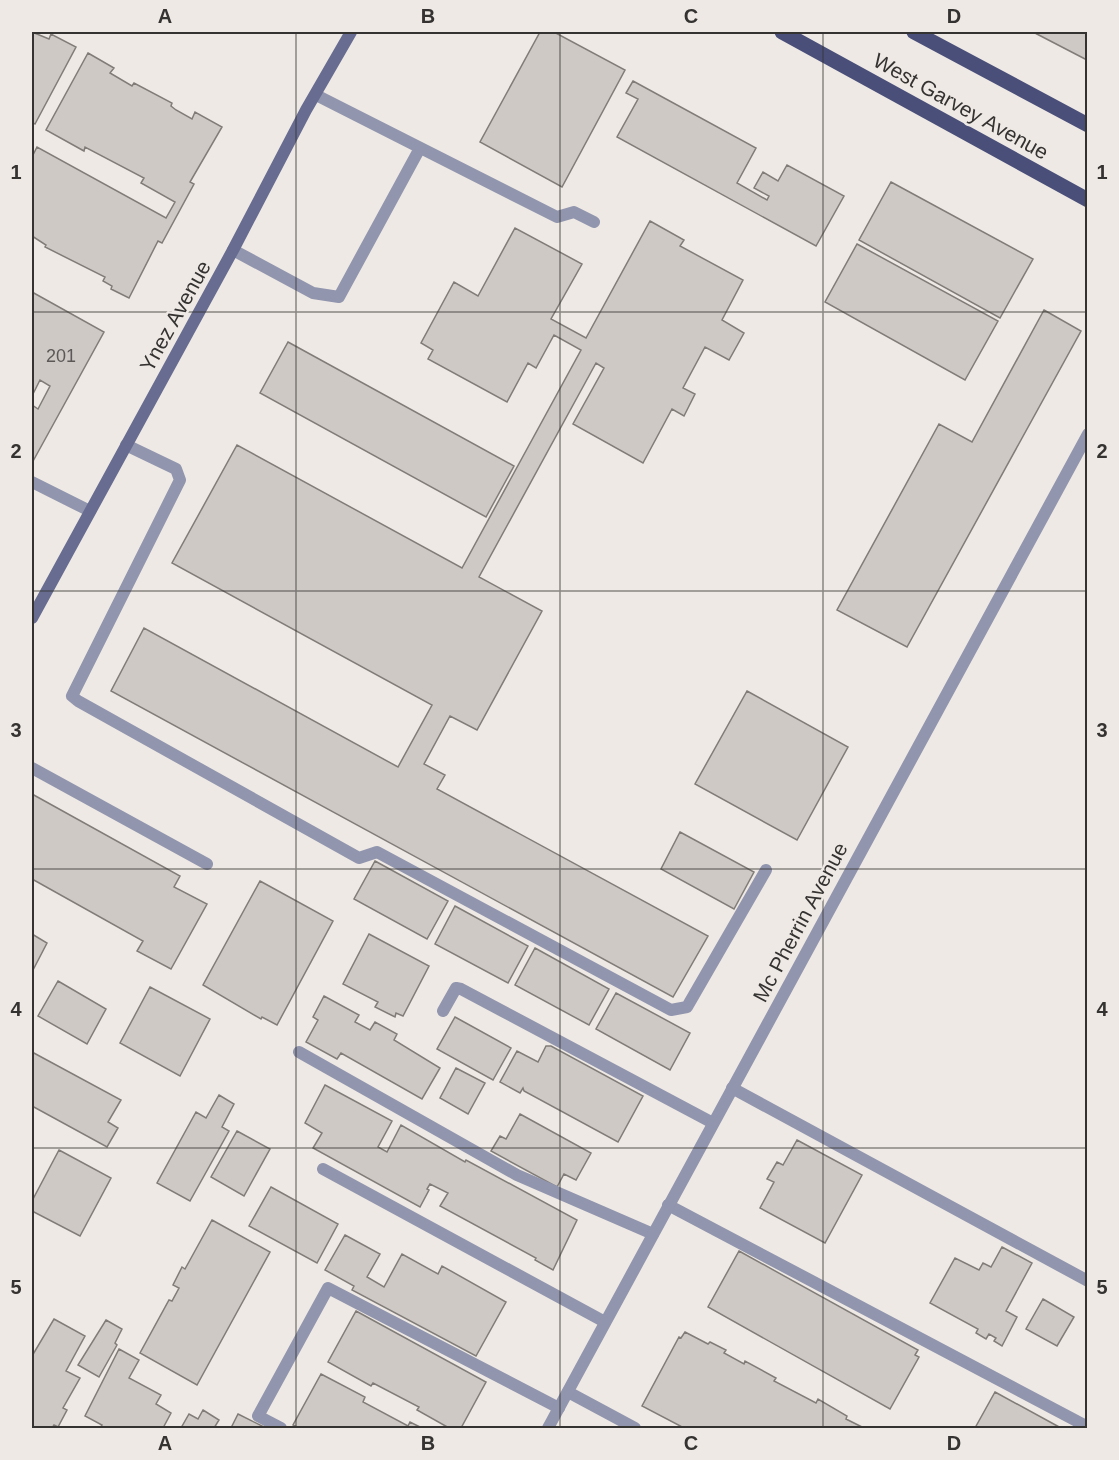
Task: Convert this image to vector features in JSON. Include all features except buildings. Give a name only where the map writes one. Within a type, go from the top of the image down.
[{"type":"main road","name":"West Garvey Avenue","points":[[782,32],[1088,200]]},
{"type":"main road","name":"West Garvey Avenue","points":[[914,32],[1088,125]]},
{"type":"street","name":"Ynez Avenue","points":[[32,618],[351,32]]},
{"type":"street","points":[[316,95],[557,217],[574,212],[594,222]]},
{"type":"street","points":[[233,250],[313,293],[339,297],[420,148]]},
{"type":"street","name":"Mc Pherrin Avenue","points":[[548,1428],[1088,434]]},
{"type":"street","points":[[126,445],[176,469],[180,480],[72,696],[78,701],[358,858],[377,852],[671,1010],[687,1007],[766,870]]},
{"type":"street","points":[[32,482],[90,511]]},
{"type":"street","points":[[32,768],[207,864]]},
{"type":"street","points":[[443,1011],[456,988],[461,989],[713,1123]]},
{"type":"street","points":[[299,1052],[516,1175],[653,1234]]},
{"type":"street","points":[[732,1088],[1088,1281]]},
{"type":"street","points":[[323,1168],[605,1322]]},
{"type":"street","points":[[668,1205],[1088,1427]]},
{"type":"street","points":[[281,1428],[258,1416],[328,1288],[559,1408]]},
{"type":"street","points":[[568,1392],[635,1428]]}]
